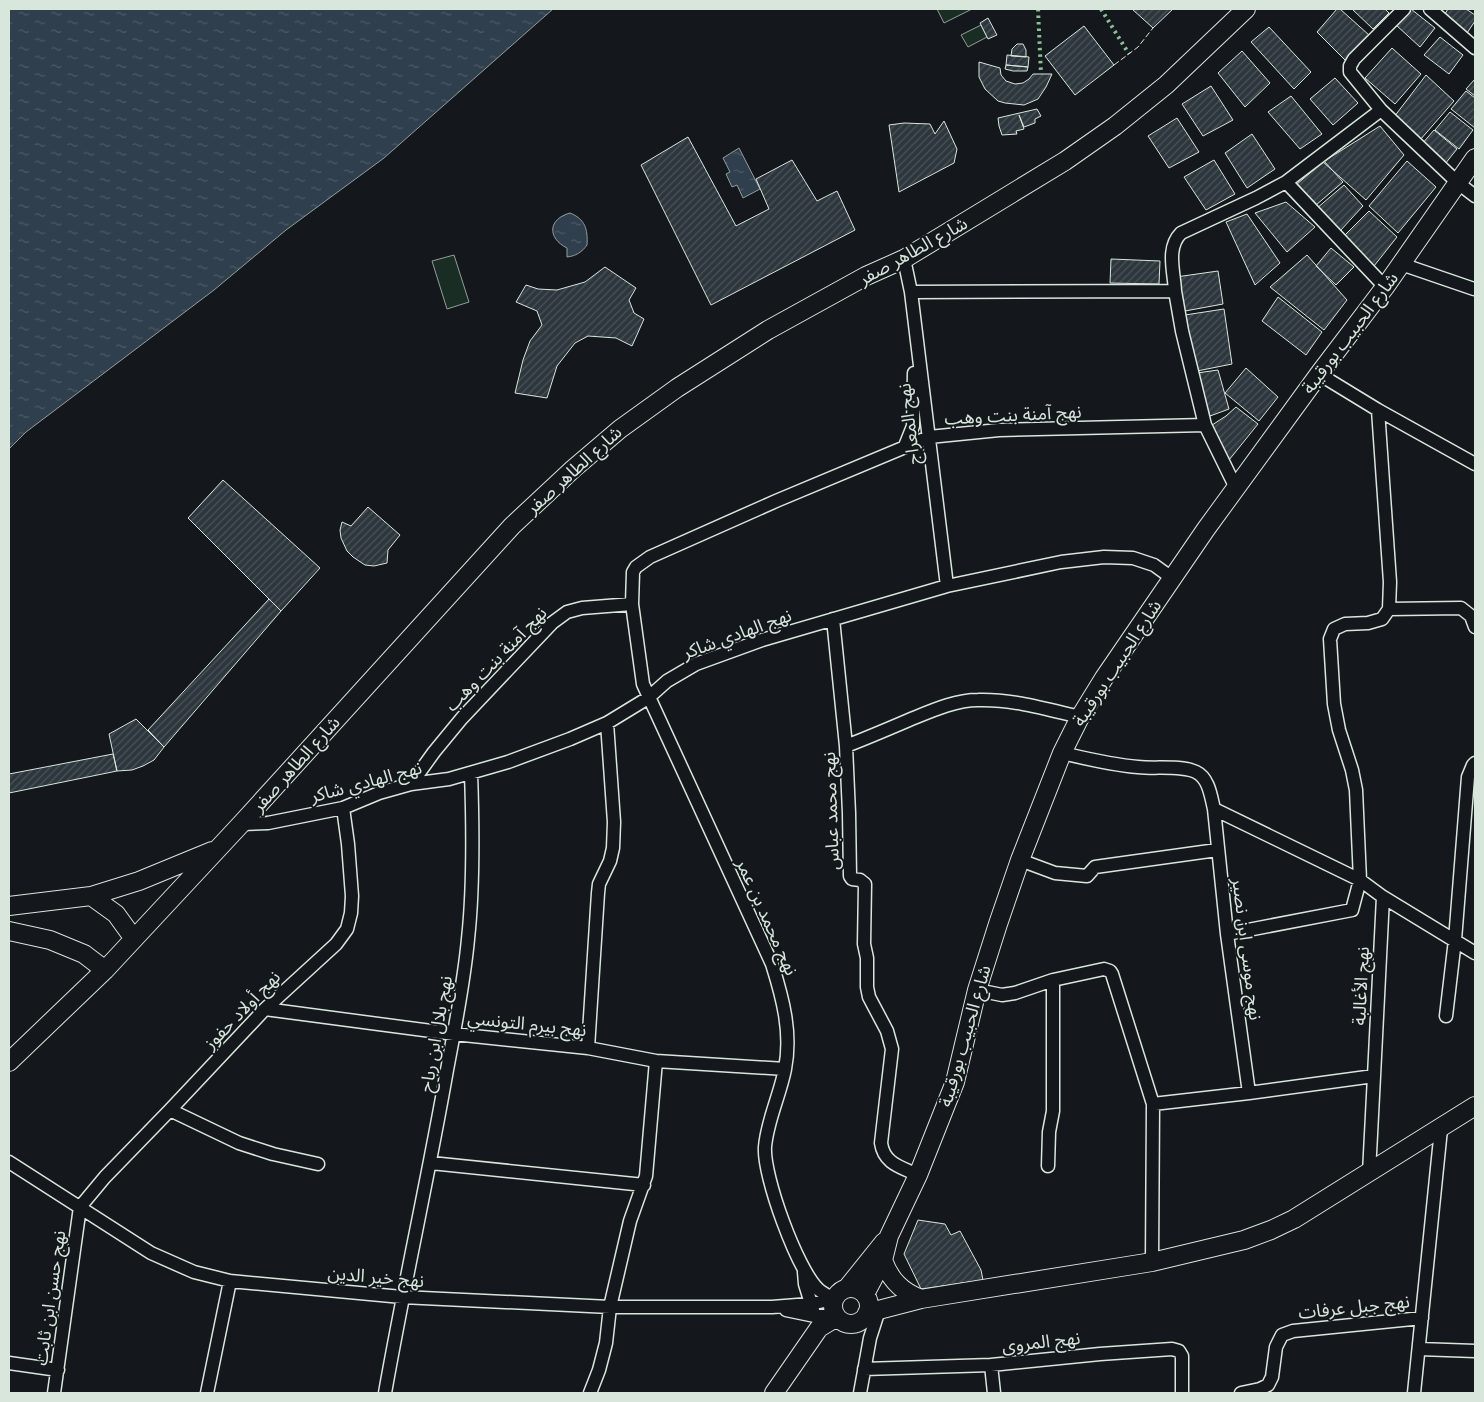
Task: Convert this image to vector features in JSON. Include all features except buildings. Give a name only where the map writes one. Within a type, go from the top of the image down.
[{"type":"main road","name":"شارع الطاهر صفر","points":[[9,1062],[105,970],[241,824],[512,526],[573,469],[620,429],[677,388],[730,354],[768,330],[866,276],[904,259],[1037,179],[1115,126],[1166,85],[1246,9]]},
{"type":"main road","name":"شارع الحبيب بورقيبة","points":[[774,1393],[817,1322],[838,1305],[889,1236],[918,1176],[955,1082],[978,990],[1020,860],[1062,753],[1080,717],[1104,678],[1172,578],[1319,374],[1385,287],[1475,158]]},
{"type":"main road","points":[[9,906],[91,896],[139,881],[217,849]]},
{"type":"main road","points":[[91,896],[116,914],[134,939]]},
{"type":"main road","points":[[9,931],[50,940],[84,954],[105,970]]},
{"type":"main road","points":[[870,1304],[921,1299],[1152,1262],[1244,1240],[1294,1219],[1441,1129],[1475,1106]]},
{"type":"main road","name":"شارع الحبيب بورقيبة","points":[[870,1304],[889,1236]]},
{"type":"main road","points":[[883,1260],[897,1285],[904,1291],[921,1299]]},
{"type":"main road","points":[[857,1288],[870,1304],[860,1321],[850,1324],[840,1320],[838,1305],[857,1288]]},
{"type":"street","points":[[1404,9],[1354,60],[1350,66],[1350,72],[1381,110],[1458,183],[1475,196]]},
{"type":"street","points":[[1430,9],[1475,48]]},
{"type":"street","points":[[1236,488],[1205,425],[1182,331],[1175,291],[1171,249],[1174,240],[1181,234],[1286,182],[1381,110]]},
{"type":"street","points":[[1286,182],[1385,287]]},
{"type":"street","name":"نهج المعراج","points":[[904,259],[911,292],[947,586]]},
{"type":"street","points":[[1401,264],[1475,293]]},
{"type":"street","points":[[911,292],[1175,291]]},
{"type":"street","points":[[905,446],[913,426],[915,326]]},
{"type":"street","points":[[1319,374],[1378,410],[1475,464]]},
{"type":"street","points":[[1227,934],[1352,910],[1360,880],[1356,790],[1352,770],[1339,730],[1334,704],[1330,639],[1334,629],[1345,624],[1368,623],[1382,619],[1389,609],[1390,582],[1378,410]]},
{"type":"street","name":"نهج آمنة بنت وهب","points":[[633,572],[636,567],[650,557],[928,437],[999,430],[1205,425]]},
{"type":"street","name":"نهج الهادي شاكر","points":[[241,824],[268,824],[343,808],[379,793],[411,784],[471,773],[570,739],[607,723],[648,698],[667,681],[696,664],[762,640],[947,586],[1061,562],[1104,557],[1134,558],[1154,565],[1172,578]]},
{"type":"street","name":"نهج محمد بن عمر","points":[[633,572],[632,604],[643,684],[772,964],[783,998],[788,1043],[785,1069],[765,1147],[766,1162],[778,1210],[803,1267],[818,1290],[838,1305]]},
{"type":"street","name":"نهج آمنة بنت وهب","points":[[411,784],[462,718],[552,623],[567,612],[582,608],[632,604]]},
{"type":"street","points":[[1389,609],[1461,608],[1471,616],[1475,627]]},
{"type":"street","name":"نهج محمد عباس","points":[[833,619],[846,746],[850,813],[850,876],[853,880],[860,880],[865,884],[864,944],[867,958],[867,987],[888,1031],[892,1049],[881,1143],[882,1150],[888,1161],[918,1176]]},
{"type":"street","points":[[846,746],[931,711],[976,700],[1026,704],[1080,717]]},
{"type":"street","points":[[588,1048],[598,893],[613,848],[614,822],[607,723]]},
{"type":"street","name":"نهج موسى ابن نصير","points":[[1062,753],[1116,765],[1182,769],[1197,772],[1206,782],[1214,809],[1227,934],[1249,1093]]},
{"type":"street","points":[[1446,1016],[1455,940],[1468,778],[1472,765],[1475,763]]},
{"type":"street","name":"نهج بلال ابن رباح","points":[[385,1393],[402,1297],[431,1163],[462,988],[468,938],[472,826],[471,773]]},
{"type":"street","name":"نهج أولاد حفوز","points":[[80,1208],[105,1177],[265,1008],[336,944],[347,929],[351,913],[352,896],[343,808]]},
{"type":"street","points":[[1214,809],[1360,880],[1382,897],[1475,953]]},
{"type":"street","points":[[1020,860],[1055,872],[1087,876],[1095,868],[1217,850]]},
{"type":"street","name":"نهج الأغالبة","points":[[1369,1173],[1382,897]]},
{"type":"street","points":[[978,990],[1002,996],[1053,980],[1104,969],[1110,971],[1152,1104],[1152,1262]]},
{"type":"street","points":[[1048,1166],[1049,1132],[1053,1111],[1053,980]]},
{"type":"street","name":"نهج بيرم التونسي","points":[[265,1008],[454,1034],[588,1048],[656,1061],[785,1069]]},
{"type":"street","points":[[590,1393],[599,1370],[606,1343],[610,1306],[630,1221],[644,1185],[648,1160],[656,1061]]},
{"type":"street","points":[[1152,1104],[1374,1076]]},
{"type":"street","points":[[170,1110],[239,1143],[273,1154],[318,1164]]},
{"type":"street","points":[[1414,1393],[1441,1129]]},
{"type":"street","name":"نهج خير الدين","points":[[9,1162],[151,1253],[194,1272],[230,1281],[402,1297],[610,1306],[772,1307],[810,1304],[838,1305]]},
{"type":"street","points":[[431,1163],[644,1185]]},
{"type":"street","name":"نهج حسن ابن ثابت","points":[[54,1393],[80,1208]]},
{"type":"street","points":[[803,1267],[810,1304],[817,1322]]},
{"type":"street","points":[[207,1393],[230,1281]]},
{"type":"street","points":[[860,1393],[870,1338],[870,1304]]},
{"type":"street","name":"نهج خير الدين","points":[[772,1307],[817,1322]]},
{"type":"street","name":"نهج جبل عرفات","points":[[1241,1393],[1260,1389],[1268,1385],[1272,1377],[1276,1347],[1282,1335],[1293,1331],[1422,1318]]},
{"type":"street","name":"نهج المروى","points":[[864,1369],[990,1365],[1172,1348],[1179,1351],[1182,1356],[1182,1393]]},
{"type":"street","points":[[1419,1349],[1475,1352]]},
{"type":"street","points":[[9,1362],[58,1370]]},
{"type":"street","points":[[990,1365],[994,1393]]},
{"type":"green space","points":[[937,9],[972,9],[944,23]]},
{"type":"green space","points":[[981,25],[987,37],[968,47],[961,35]]},
{"type":"green space","points":[[454,255],[469,302],[447,309],[432,261]]},
{"type":"water","points":[[9,9],[553,9],[384,158],[286,230],[214,290],[26,432],[9,449]]},
{"type":"water","points":[[739,148],[760,189],[743,198],[737,185],[732,187],[726,174],[730,172],[723,158]]},
{"type":"water","points":[[570,213],[579,218],[584,225],[587,234],[587,245],[573,256],[567,257],[567,248],[556,239],[553,229],[557,220]]},
{"type":"hedge","points":[[1038,9],[1041,74]]},
{"type":"hedge","points":[[1101,9],[1129,54]]},
{"type":"fence","points":[[1114,65],[1138,47],[1153,28]]}]
